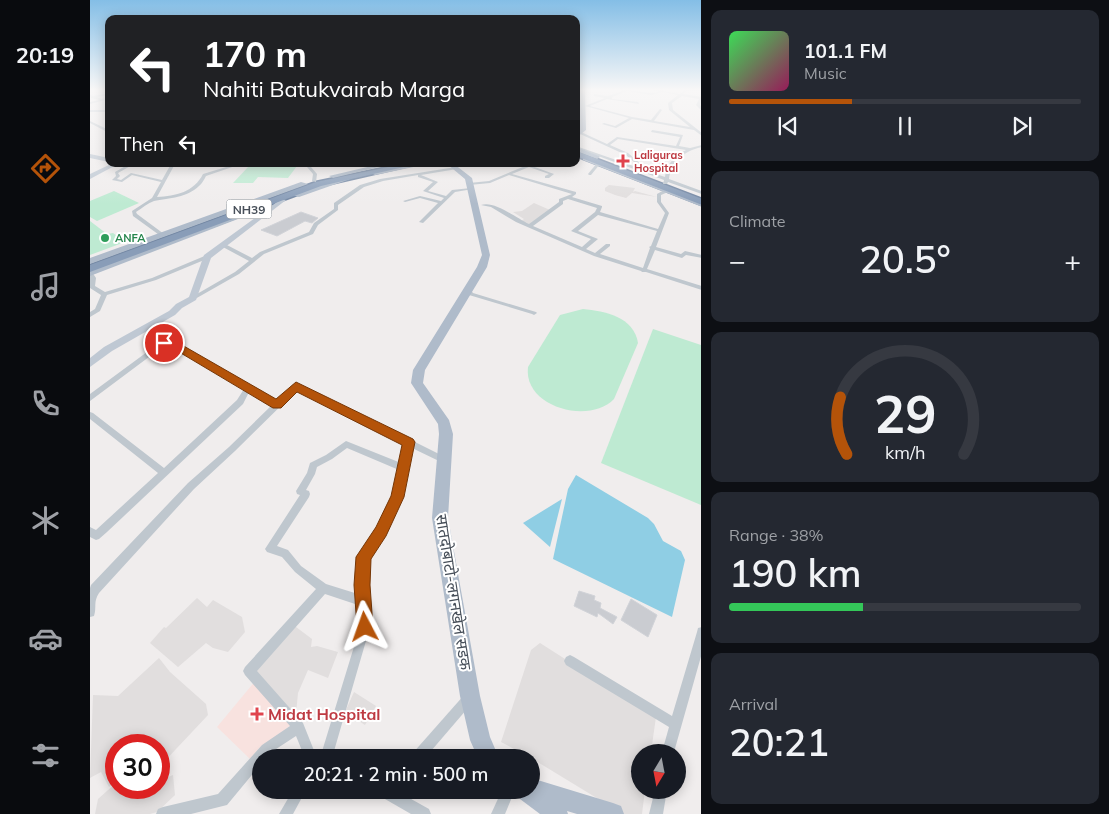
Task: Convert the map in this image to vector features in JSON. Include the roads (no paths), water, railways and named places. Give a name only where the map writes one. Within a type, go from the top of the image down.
[{"type":"highway","points":[[580,153],[701,201]]},
{"type":"highway","name":"NH39","points":[[90,267],[309,185],[386,167]]},
{"type":"highway","name":"NH39","points":[[90,267],[314,186],[366,172],[395,167]]},
{"type":"main road","points":[[580,153],[666,185],[701,201]]},
{"type":"main road","points":[[580,153],[598,164],[666,185]]},
{"type":"main road","points":[[90,261],[314,181],[377,167]]},
{"type":"main road","points":[[90,273],[283,200],[344,180],[410,167]]},
{"type":"main road","points":[[454,167],[465,175],[470,186],[486,255],[468,290]]},
{"type":"main road","name":"सातदोबाटो-लगनखेल सडक","points":[[468,290],[419,370],[417,383],[444,422],[444,460],[440,518],[470,696],[480,740],[484,749]]},
{"type":"main road","points":[[540,792],[612,814]]},
{"type":"main road","points":[[538,799],[557,814]]},
{"type":"street","points":[[651,128],[651,133],[682,136],[677,147]]},
{"type":"street","points":[[688,128],[694,129],[701,134]]},
{"type":"street","points":[[580,135],[609,144],[627,154],[666,185],[701,193]]},
{"type":"street","points":[[609,144],[618,138],[677,147],[701,146]]},
{"type":"street","points":[[644,271],[658,230],[667,213],[659,202],[659,194],[666,185],[668,169],[690,148]]},
{"type":"street","points":[[580,152],[649,173]]},
{"type":"street","points":[[90,156],[105,159]]},
{"type":"street","points":[[590,174],[598,164]]},
{"type":"street","points":[[90,177],[109,167]]},
{"type":"street","points":[[127,167],[116,173],[118,176],[114,180],[122,180],[131,174],[151,180],[163,181]]},
{"type":"street","points":[[154,199],[172,167]]},
{"type":"street","points":[[162,235],[134,213],[138,208],[154,199],[166,198],[186,192],[197,186],[204,175],[229,167]]},
{"type":"street","points":[[309,167],[315,174],[314,181]]},
{"type":"street","points":[[90,363],[108,349],[172,313],[178,306],[237,272],[251,260],[269,250],[310,233],[316,224],[336,209],[336,204],[365,185],[382,180],[418,176],[450,167]]},
{"type":"street","points":[[421,222],[446,197],[460,189],[512,175],[527,167]]},
{"type":"street","points":[[536,167],[552,174],[547,177]]},
{"type":"street","points":[[512,175],[574,193],[560,200],[561,203],[551,212],[529,226]]},
{"type":"street","points":[[418,176],[436,182],[426,191],[446,197]]},
{"type":"street","points":[[365,185],[377,189]]},
{"type":"street","points":[[405,202],[420,197],[442,203]]},
{"type":"street","points":[[567,197],[600,207],[597,213],[574,231],[594,239],[583,249]]},
{"type":"street","points":[[90,273],[93,278],[92,287],[104,294],[154,279],[207,257],[283,200]]},
{"type":"street","points":[[483,204],[492,206],[529,226],[596,255],[701,288]]},
{"type":"street","points":[[597,213],[658,230]]},
{"type":"street","points":[[222,245],[251,260]]},
{"type":"street","points":[[596,255],[608,245]]},
{"type":"street","points":[[652,247],[682,256],[685,253],[701,257]]},
{"type":"street","points":[[193,298],[207,257]]},
{"type":"street","points":[[468,290],[471,294],[534,313]]},
{"type":"street","points":[[90,315],[98,310],[104,294]]},
{"type":"street","points":[[90,398],[164,343],[171,343],[247,390],[277,405]]},
{"type":"street","points":[[90,612],[90,598],[191,486],[296,386],[444,460]]},
{"type":"street","points":[[90,531],[96,536],[240,402],[247,390]]},
{"type":"street","points":[[90,415],[164,473]]},
{"type":"street","points":[[329,749],[365,627],[363,601],[364,557],[381,532],[398,497],[409,442]]},
{"type":"street","points":[[363,601],[323,588],[298,569],[285,553],[270,549],[306,494],[300,492],[312,474],[312,465],[329,457],[346,444],[403,468]]},
{"type":"street","points":[[308,749],[299,727],[249,671],[323,588]]},
{"type":"street","points":[[670,744],[701,636]]},
{"type":"street","points":[[570,661],[675,724]]},
{"type":"street","points":[[424,749],[470,696]]},
{"type":"street","points":[[163,814],[222,800],[266,749],[299,727]]},
{"type":"street","points":[[286,814],[295,799]]},
{"type":"street","points":[[400,799],[424,814]]},
{"type":"street","points":[[498,814],[505,799]]},
{"type":"street","points":[[656,814],[659,799]]},
{"type":"water","points":[[576,475],[648,518],[654,524],[663,541],[681,551],[685,560],[672,617],[553,559],[568,489]]},
{"type":"water","points":[[562,499],[550,547],[523,523]]},
{"type":"place","name":"Laliguras Hospital","points":[[623,161]]},
{"type":"place","name":"ANFA","points":[[105,238]]},
{"type":"place","name":"Midat Hospital","points":[[257,714]]}]
